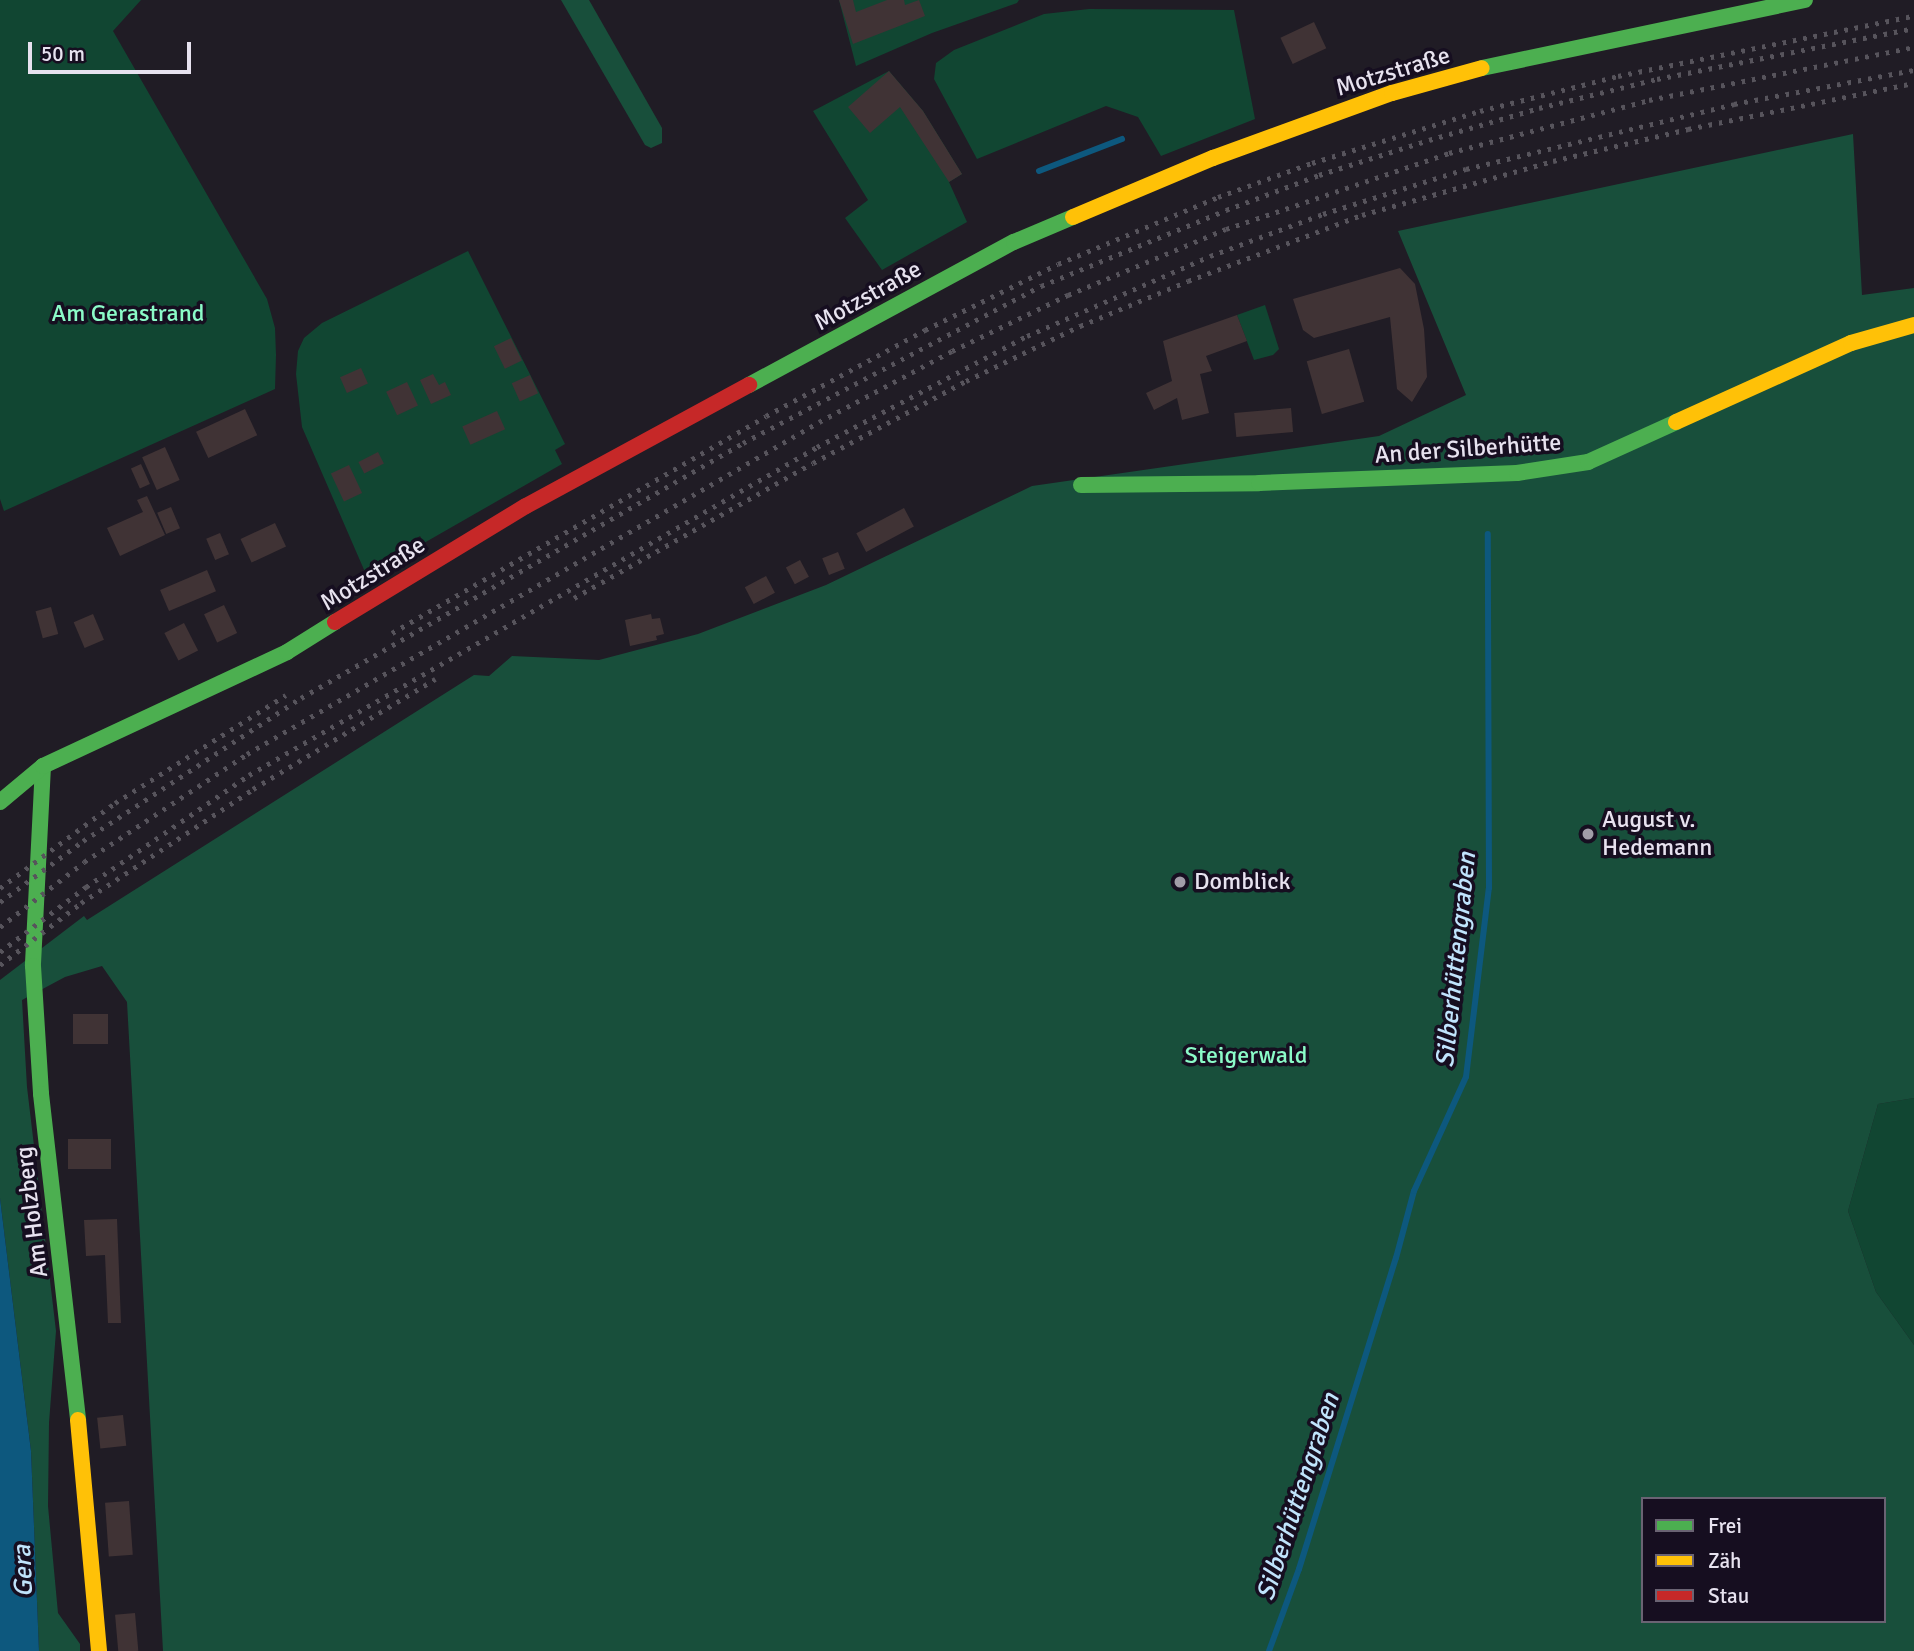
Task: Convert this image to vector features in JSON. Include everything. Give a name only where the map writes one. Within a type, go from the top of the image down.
[{"type":"street","name":"Motzstraße","points":[[0,802],[43,766],[287,652],[526,506],[1014,242],[1213,158],[1392,93],[1516,59],[1805,0]]},
{"type":"street","name":"An der Silberhütte","points":[[1081,485],[1259,483],[1517,473],[1588,462],[1851,343],[1914,325]]},
{"type":"street","name":"Am Holzberg","points":[[43,766],[33,966],[41,1094],[74,1375],[99,1651]]},
{"type":"green space","name":"Am Gerastrand","points":[[0,0],[141,0],[113,31],[267,299],[275,328],[276,355],[275,389],[4,511],[0,499]]},
{"type":"green space","points":[[561,0],[589,0],[662,128],[662,143],[651,148],[645,145]]},
{"type":"green space","points":[[839,0],[1019,0],[856,66]]},
{"type":"green space","points":[[1089,9],[1234,10],[1255,119],[1161,156],[1138,117],[1106,106],[977,159],[934,79],[936,63],[954,50],[1044,14]]},
{"type":"green space","points":[[889,71],[923,111],[962,174],[949,182],[967,222],[882,270],[845,218],[868,200],[813,111]]},
{"type":"green space","name":"Steigerwald","points":[[1853,134],[1862,295],[1914,288],[1914,1098],[1878,1104],[1848,1211],[1876,1292],[1914,1345],[1914,1651],[163,1651],[127,1002],[102,966],[65,977],[22,1000],[27,1087],[56,1331],[49,1423],[48,1506],[58,1613],[80,1644],[80,1651],[39,1651],[31,1451],[0,1198],[0,980],[84,916],[87,920],[474,675],[489,676],[512,656],[599,660],[698,634],[826,585],[1032,486],[1379,436],[1466,395],[1398,231]]},
{"type":"green space","points":[[468,251],[565,444],[555,450],[562,464],[424,543],[420,536],[365,572],[302,427],[296,374],[298,351],[304,338],[322,323]]},
{"type":"green space","points":[[1265,305],[1279,349],[1273,355],[1254,360],[1237,315]]},
{"type":"green space","points":[[1914,1098],[1914,1345],[1876,1292],[1848,1211],[1878,1104]]},
{"type":"water","name":"Gera","points":[[0,1198],[31,1451],[39,1651],[0,1651]]},
{"type":"building","points":[[839,0],[853,0],[856,12],[887,0],[904,0],[905,5],[919,0],[925,16],[853,44]]},
{"type":"building","points":[[1314,22],[1326,48],[1293,64],[1280,38]]},
{"type":"building","points":[[889,71],[923,111],[962,174],[949,182],[900,107],[870,133],[848,107]]},
{"type":"building","points":[[1400,268],[1415,284],[1424,329],[1427,377],[1412,402],[1397,389],[1390,317],[1314,338],[1303,330],[1293,299]]},
{"type":"building","points":[[1237,315],[1247,341],[1206,356],[1212,371],[1200,374],[1209,413],[1182,420],[1177,398],[1154,410],[1146,393],[1172,381],[1163,341]]},
{"type":"building","points":[[511,338],[522,360],[505,369],[494,346]]},
{"type":"building","points":[[1349,349],[1364,402],[1322,414],[1307,361]]},
{"type":"building","points":[[361,368],[368,384],[347,393],[340,377]]},
{"type":"building","points":[[433,374],[439,385],[445,382],[451,395],[431,404],[420,380]]},
{"type":"building","points":[[530,375],[538,393],[520,401],[512,383]]},
{"type":"building","points":[[407,382],[418,406],[397,415],[386,392]]},
{"type":"building","points":[[1291,408],[1293,432],[1236,437],[1234,413]]},
{"type":"building","points":[[245,409],[257,435],[208,458],[196,432]]},
{"type":"building","points":[[497,411],[505,429],[470,445],[462,426]]},
{"type":"building","points":[[165,447],[180,480],[157,490],[142,457]]},
{"type":"building","points":[[378,452],[384,464],[364,474],[358,462]]},
{"type":"building","points":[[141,464],[150,484],[140,489],[131,468]]},
{"type":"building","points":[[349,465],[362,493],[344,502],[331,473]]},
{"type":"building","points":[[147,496],[165,535],[120,556],[107,528],[143,512],[137,500]]},
{"type":"building","points":[[171,507],[180,528],[166,534],[157,513]]},
{"type":"building","points":[[904,508],[914,527],[866,552],[856,533]]},
{"type":"building","points":[[275,523],[286,547],[252,563],[241,539]]},
{"type":"building","points":[[220,533],[229,554],[215,560],[206,539]]},
{"type":"building","points":[[838,552],[845,569],[829,575],[822,558]]},
{"type":"building","points":[[800,560],[809,577],[795,584],[786,568]]},
{"type":"building","points":[[207,570],[216,591],[169,611],[160,590]]},
{"type":"building","points":[[766,576],[775,593],[754,604],[745,587]]},
{"type":"building","points":[[224,605],[237,633],[217,642],[204,614]]},
{"type":"building","points":[[51,607],[58,634],[43,638],[36,611]]},
{"type":"building","points":[[93,614],[104,640],[85,648],[74,622]]},
{"type":"building","points":[[651,614],[652,619],[660,618],[664,634],[656,636],[657,640],[630,646],[625,620]]},
{"type":"building","points":[[184,623],[198,651],[178,661],[164,633]]},
{"type":"building","points":[[73,1014],[108,1014],[108,1044],[73,1044]]},
{"type":"building","points":[[68,1139],[111,1139],[111,1169],[68,1169]]},
{"type":"building","points":[[117,1219],[121,1323],[108,1323],[105,1255],[86,1256],[84,1220]]},
{"type":"building","points":[[123,1415],[126,1446],[100,1449],[97,1418]]},
{"type":"building","points":[[129,1501],[133,1555],[109,1557],[105,1503]]},
{"type":"building","points":[[135,1613],[138,1651],[118,1651],[115,1615]]},
{"type":"waterway","name":"Silberhüttengraben","points":[[1039,171],[1122,139]]},
{"type":"waterway","name":"Silberhüttengraben","points":[[1269,1651],[1299,1569],[1396,1258],[1414,1191],[1466,1077],[1489,888],[1488,534]]},
{"type":"railway","points":[[392,633],[766,416],[925,330],[1058,264],[1218,197],[1312,163],[1480,111],[1618,76],[1914,16]]},
{"type":"railway","points":[[0,902],[83,841],[301,698],[743,443],[1041,286],[1319,175],[1429,140],[1539,108],[1657,79],[1914,28]]},
{"type":"railway","points":[[0,927],[84,862],[247,754],[819,422],[952,351],[1068,295],[1226,229],[1449,153],[1649,100],[1914,47]]},
{"type":"railway","points":[[0,952],[86,887],[249,775],[817,447],[1027,336],[1210,256],[1323,214],[1466,169],[1734,104],[1914,70]]},
{"type":"railway","points":[[574,598],[813,463],[966,381],[1080,326],[1188,281],[1362,215],[1553,161],[1688,129],[1914,83]]},
{"type":"railway","points":[[0,965],[81,903],[253,789],[435,679]]},
{"type":"railway","points":[[0,888],[115,803],[286,695]]},
{"type":"traffic: fast","points":[[1482,68],[1805,0]]},
{"type":"traffic: fast","points":[[749,385],[1014,242],[1073,217]]},
{"type":"traffic: fast","points":[[1081,485],[1259,483],[1517,473],[1588,462],[1676,422]]},
{"type":"traffic: fast","points":[[0,802],[43,766],[287,652],[335,622]]},
{"type":"traffic: fast","points":[[43,766],[33,966],[41,1094],[78,1420]]},
{"type":"traffic: slow","points":[[1073,217],[1213,158],[1392,93],[1482,68]]},
{"type":"traffic: slow","points":[[1676,422],[1851,343],[1914,325]]},
{"type":"traffic: slow","points":[[78,1420],[99,1651]]},
{"type":"traffic: jam","points":[[335,622],[526,506],[749,385]]},
{"type":"place","name":"August v. Hedemann","points":[[1588,834]]},
{"type":"place","name":"Domblick","points":[[1180,882]]}]
